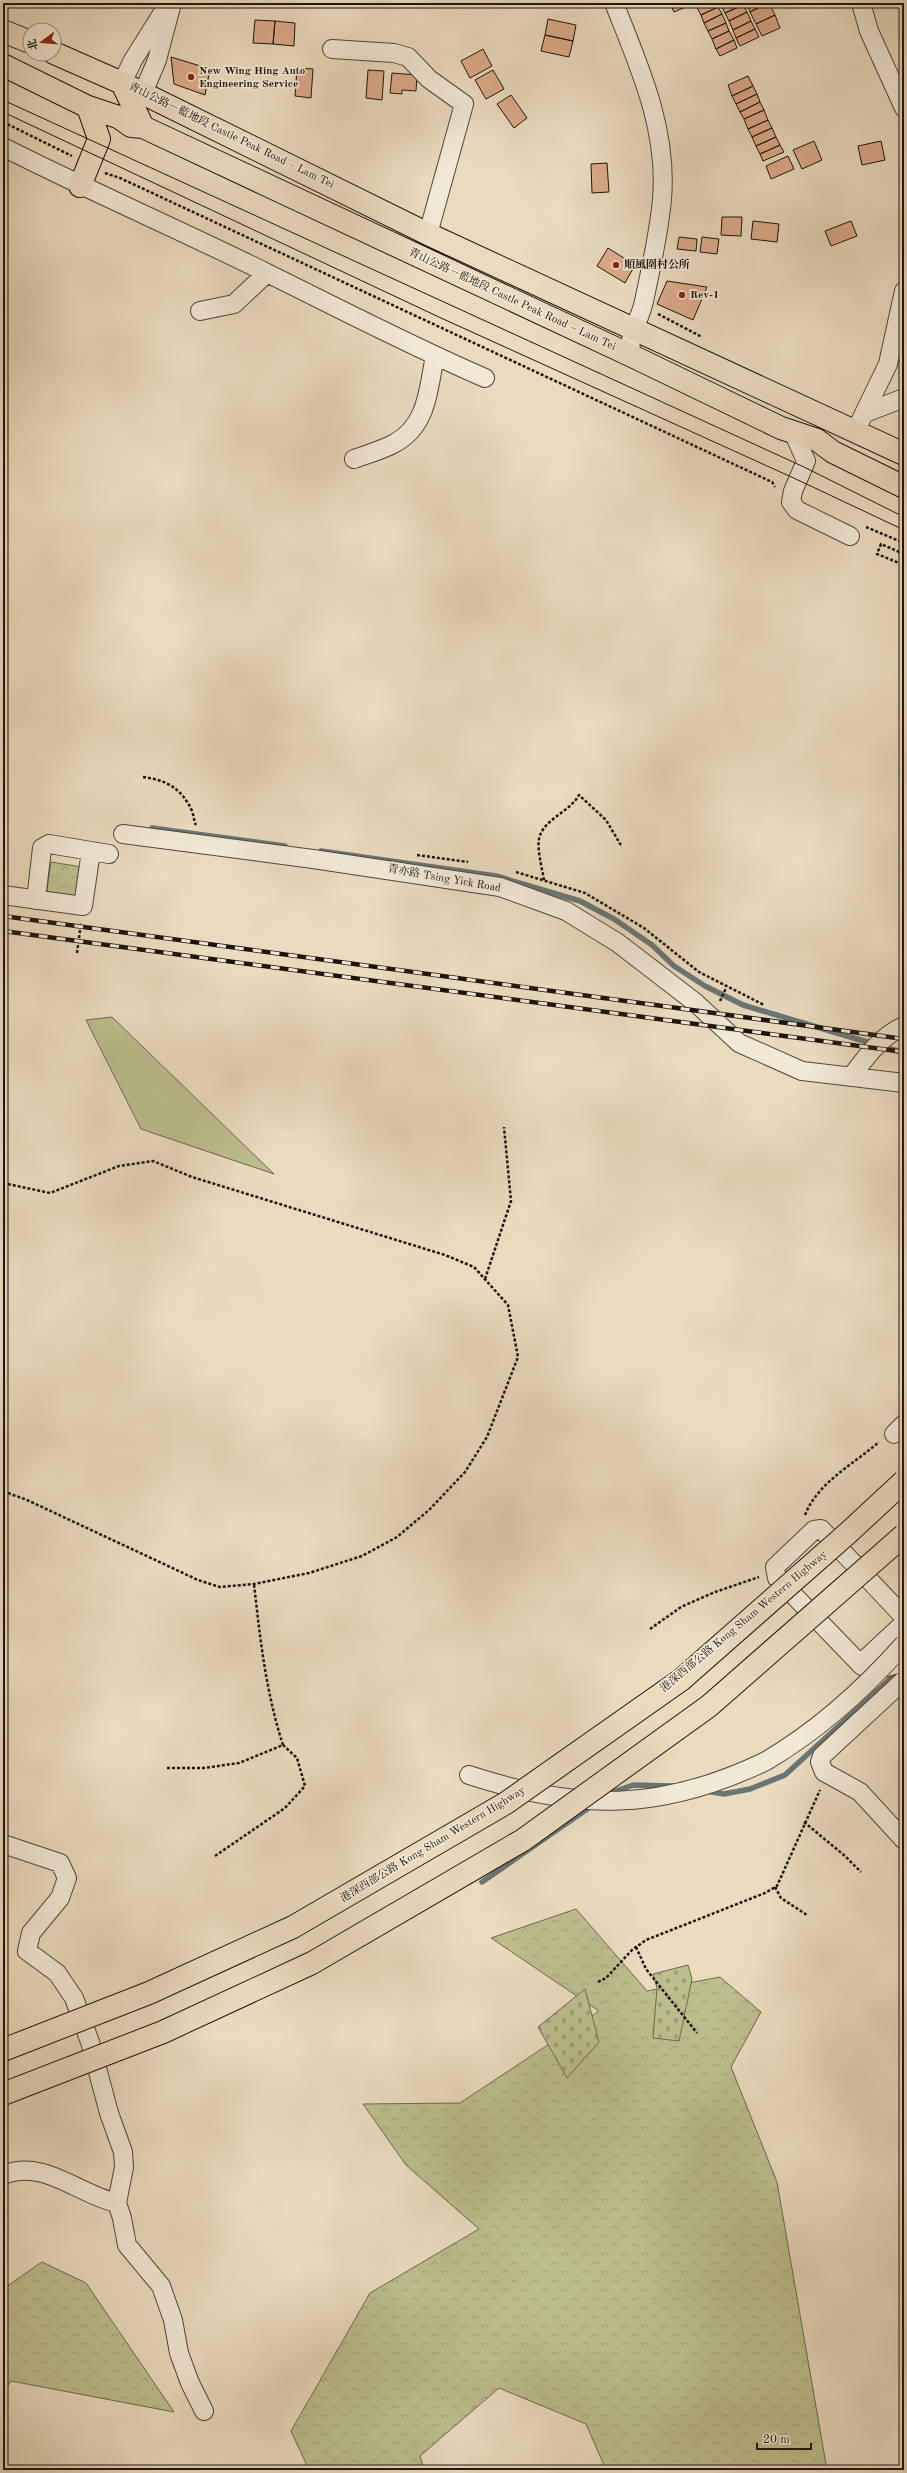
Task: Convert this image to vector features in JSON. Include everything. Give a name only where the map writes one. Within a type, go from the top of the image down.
[{"type":"main road","points":[[3,31],[22,39]]},
{"type":"main road","name":"青山公路－藍地段 Castle Peak Road – Lam Tei","points":[[62,57],[143,93],[428,234],[904,454]]},
{"type":"main road","name":"青山公路－藍地段 Castle Peak Road – Lam Tei","points":[[3,65],[88,107],[131,123],[632,356],[794,434],[811,438],[833,452],[904,487]]},
{"type":"main road","points":[[99,139],[131,123],[122,83]]},
{"type":"main road","points":[[80,186],[99,139],[88,107]]},
{"type":"main road","name":"港深西部公路 Kong Sham Western Highway","points":[[3,2050],[149,1993],[293,1927],[506,1803],[681,1680],[848,1533],[904,1481]]},
{"type":"main road","points":[[3,2094],[163,2032],[312,1963],[523,1840],[709,1706],[904,1535]]},
{"type":"street","points":[[122,83],[133,60],[169,3]]},
{"type":"street","points":[[143,93],[157,60],[172,3]]},
{"type":"street","points":[[614,3],[651,99],[659,138],[662,182],[662,200],[643,303],[633,330],[630,346],[632,356]]},
{"type":"street","points":[[861,3],[869,31],[904,108]]},
{"type":"street","points":[[332,49],[394,53],[408,57],[430,79],[464,104],[428,234]]},
{"type":"street","points":[[3,146],[80,186],[267,273],[435,356],[485,378]]},
{"type":"street","points":[[200,312],[234,304],[267,273]]},
{"type":"street","points":[[855,432],[888,364],[904,291]]},
{"type":"street","points":[[354,459],[396,443],[418,424],[426,405],[435,356]]},
{"type":"street","points":[[865,412],[904,398]]},
{"type":"street","points":[[794,434],[806,461],[793,491],[791,502],[797,510],[850,536]]},
{"type":"street","points":[[806,461],[833,452]]},
{"type":"street","name":"青亦路 Tsing Yick Road","points":[[123,834],[313,859],[500,887],[566,911],[618,943],[696,1003],[739,1043],[802,1071],[904,1084]]},
{"type":"street","points":[[36,900],[42,848],[48,844],[109,854]]},
{"type":"street","points":[[3,895],[83,906],[91,851]]},
{"type":"street","points":[[851,1077],[868,1054],[898,1028]]},
{"type":"street","points":[[904,1617],[821,1529],[814,1530],[775,1567],[777,1578],[860,1664],[874,1671],[904,1662]]},
{"type":"street","points":[[860,1664],[904,1623]]},
{"type":"street","points":[[469,1775],[530,1793],[556,1798],[585,1801],[630,1801],[651,1799],[698,1788],[766,1761],[792,1746],[841,1708],[904,1644]]},
{"type":"street","points":[[904,1680],[822,1756],[820,1762],[821,1768],[860,1792],[904,1840]]},
{"type":"street","points":[[3,1844],[60,1863],[68,1878],[60,1898],[31,1933],[27,1951],[57,1973],[74,1998],[90,2042],[109,2113],[123,2152],[124,2167],[117,2203],[127,2245],[162,2286],[172,2320],[179,2353],[190,2384],[204,2410]]},
{"type":"street","points":[[3,2174],[14,2170],[55,2176],[100,2200],[117,2203]]},
{"type":"path","points":[[3,122],[71,155]]},
{"type":"path","points":[[116,178],[120,178],[772,482],[774,487]]},
{"type":"path","points":[[904,554],[881,544],[877,554],[904,566]]},
{"type":"path","points":[[143,777],[164,781],[181,792],[193,813],[195,825],[202,826]]},
{"type":"path","points":[[544,880],[539,839],[549,823],[570,807],[579,795],[606,820],[622,847]]},
{"type":"path","points":[[558,884],[585,893],[608,906],[644,928],[699,972],[726,988],[764,1006]]},
{"type":"path","points":[[77,953],[83,906]]},
{"type":"path","points":[[719,1002],[726,988]]},
{"type":"path","points":[[485,1280],[511,1201],[504,1127]]},
{"type":"path","points":[[3,1182],[50,1193],[119,1166],[153,1161],[192,1177],[445,1255],[474,1267],[508,1305],[518,1356],[487,1437],[465,1472],[429,1510],[397,1537],[362,1556],[309,1573],[254,1584],[220,1587],[198,1580],[28,1500],[8,1493],[3,1494]]},
{"type":"path","points":[[804,1517],[809,1506],[844,1467],[893,1433]]},
{"type":"path","points":[[650,1629],[680,1606],[715,1592],[775,1572]]},
{"type":"path","points":[[215,1856],[285,1808],[305,1786],[297,1758],[283,1745],[274,1719],[262,1658],[254,1584]]},
{"type":"path","points":[[167,1768],[204,1768],[239,1763],[283,1745]]},
{"type":"path","points":[[598,1982],[606,1978],[636,1947],[646,1940],[775,1887],[783,1875],[804,1822],[828,1773]]},
{"type":"path","points":[[804,1822],[846,1856],[861,1872]]},
{"type":"path","points":[[775,1887],[781,1898],[806,1915]]},
{"type":"path","points":[[636,1947],[646,1970],[697,2033]]},
{"type":"green space","points":[[51,862],[82,867],[76,901],[46,896]]},
{"type":"green space","points":[[112,1017],[274,1174],[141,1129],[86,1020]]},
{"type":"green space","points":[[576,1909],[647,1991],[720,1977],[761,2012],[731,2067],[777,2182],[827,2470],[606,2470],[586,2424],[499,2388],[420,2456],[424,2470],[309,2470],[291,2431],[370,2293],[479,2229],[406,2165],[363,2104],[460,2103],[599,2011],[491,1938]]},
{"type":"green space","points":[[688,1965],[692,1979],[679,2041],[653,2038],[657,1988],[653,1974]]},
{"type":"green space","points":[[585,1989],[599,2042],[567,2078],[538,2027]]},
{"type":"green space","points":[[42,2262],[86,2283],[174,2412],[11,2381],[3,2393],[3,2289]]},
{"type":"building","points":[[462,3],[476,3],[475,7]]},
{"type":"building","points":[[557,3],[577,3],[576,7]]},
{"type":"building","points":[[670,3],[692,3],[693,4],[674,12]]},
{"type":"building","points":[[703,3],[717,3],[718,7],[701,15],[696,6]]},
{"type":"building","points":[[725,3],[742,3],[743,5],[725,13],[721,5]]},
{"type":"building","points":[[747,3],[768,3],[750,12]]},
{"type":"building","points":[[769,3],[775,15],[756,24],[750,12]]},
{"type":"building","points":[[743,5],[747,12],[729,21],[725,13]]},
{"type":"building","points":[[718,7],[722,14],[704,23],[701,15]]},
{"type":"building","points":[[747,12],[751,21],[733,30],[729,21]]},
{"type":"building","points":[[722,14],[726,23],[708,31],[704,23]]},
{"type":"building","points":[[775,15],[780,28],[762,36],[756,24]]},
{"type":"building","points":[[548,19],[576,25],[573,41],[545,35]]},
{"type":"building","points":[[255,20],[275,21],[273,44],[253,43]]},
{"type":"building","points":[[275,21],[295,23],[294,46],[273,44]]},
{"type":"building","points":[[751,21],[755,29],[736,38],[733,30]]},
{"type":"building","points":[[726,23],[729,31],[712,39],[708,31]]},
{"type":"building","points":[[755,29],[759,37],[740,46],[736,38]]},
{"type":"building","points":[[729,31],[734,40],[716,49],[712,39]]},
{"type":"building","points":[[545,35],[573,41],[569,57],[541,51]]},
{"type":"building","points":[[734,40],[737,48],[720,56],[716,49]]},
{"type":"building","points":[[483,49],[492,66],[470,78],[461,61]]},
{"type":"building","name":"New Wing Hing Auto Engineering Service","points":[[171,57],[210,69],[205,95],[174,84]]},
{"type":"building","points":[[297,68],[313,69],[311,98],[295,96]]},
{"type":"building","points":[[368,70],[384,71],[382,100],[366,98]]},
{"type":"building","points":[[493,70],[504,89],[486,99],[475,80]]},
{"type":"building","points":[[392,73],[417,75],[416,91],[402,90],[402,94],[390,93]]},
{"type":"building","points":[[748,76],[753,86],[732,96],[728,85]]},
{"type":"building","points":[[753,86],[757,94],[736,104],[732,96]]},
{"type":"building","points":[[757,94],[760,102],[740,112],[736,104]]},
{"type":"building","points":[[511,95],[527,118],[514,128],[497,104]]},
{"type":"building","points":[[760,102],[764,110],[744,119],[740,112]]},
{"type":"building","points":[[764,110],[768,120],[748,129],[744,119]]},
{"type":"building","points":[[768,120],[772,128],[752,137],[748,129]]},
{"type":"building","points":[[772,128],[776,137],[756,146],[752,137]]},
{"type":"building","points":[[776,137],[780,145],[760,154],[756,146]]},
{"type":"building","points":[[814,141],[822,160],[802,169],[793,150]]},
{"type":"building","points":[[881,141],[885,160],[862,165],[858,146]]},
{"type":"building","points":[[780,145],[784,152],[763,161],[760,154]]},
{"type":"building","points":[[788,156],[794,169],[771,179],[766,166]]},
{"type":"building","points":[[607,163],[609,192],[592,193],[591,164]]},
{"type":"building","points":[[722,217],[742,217],[741,236],[721,235]]},
{"type":"building","points":[[753,221],[779,224],[777,242],[751,239]]},
{"type":"building","points":[[851,221],[857,236],[831,246],[825,231]]},
{"type":"building","points":[[679,237],[697,239],[696,251],[677,249]]},
{"type":"building","points":[[702,237],[719,239],[717,254],[700,252]]},
{"type":"building","name":"順風圍村公所","points":[[608,248],[635,265],[625,283],[597,266]]},
{"type":"building","name":"Rev-1","points":[[667,281],[707,287],[693,320],[657,304]]},
{"type":"waterway","points":[[152,828],[285,846]]},
{"type":"waterway","points":[[321,851],[496,876],[580,901],[614,919],[652,945],[674,966],[705,986],[743,1005],[904,1053]]},
{"type":"waterway","points":[[706,1791],[724,1794],[750,1789],[785,1775],[901,1669]]},
{"type":"waterway","points":[[608,1794],[633,1785],[674,1786]]},
{"type":"waterway","points":[[482,1882],[593,1805]]},
{"type":"tram line","points":[[3,100],[804,467],[904,517]]},
{"type":"tram line","points":[[3,112],[441,318],[798,480],[904,530]]},
{"type":"railway","points":[[3,916],[904,1039]]},
{"type":"railway","points":[[3,931],[904,1052]]},
{"type":"place","name":"New Wing Hing Auto Engineering Service","points":[[191,77]]},
{"type":"place","name":"順風圍村公所","points":[[616,265]]},
{"type":"place","name":"Rev-1","points":[[682,295]]}]
